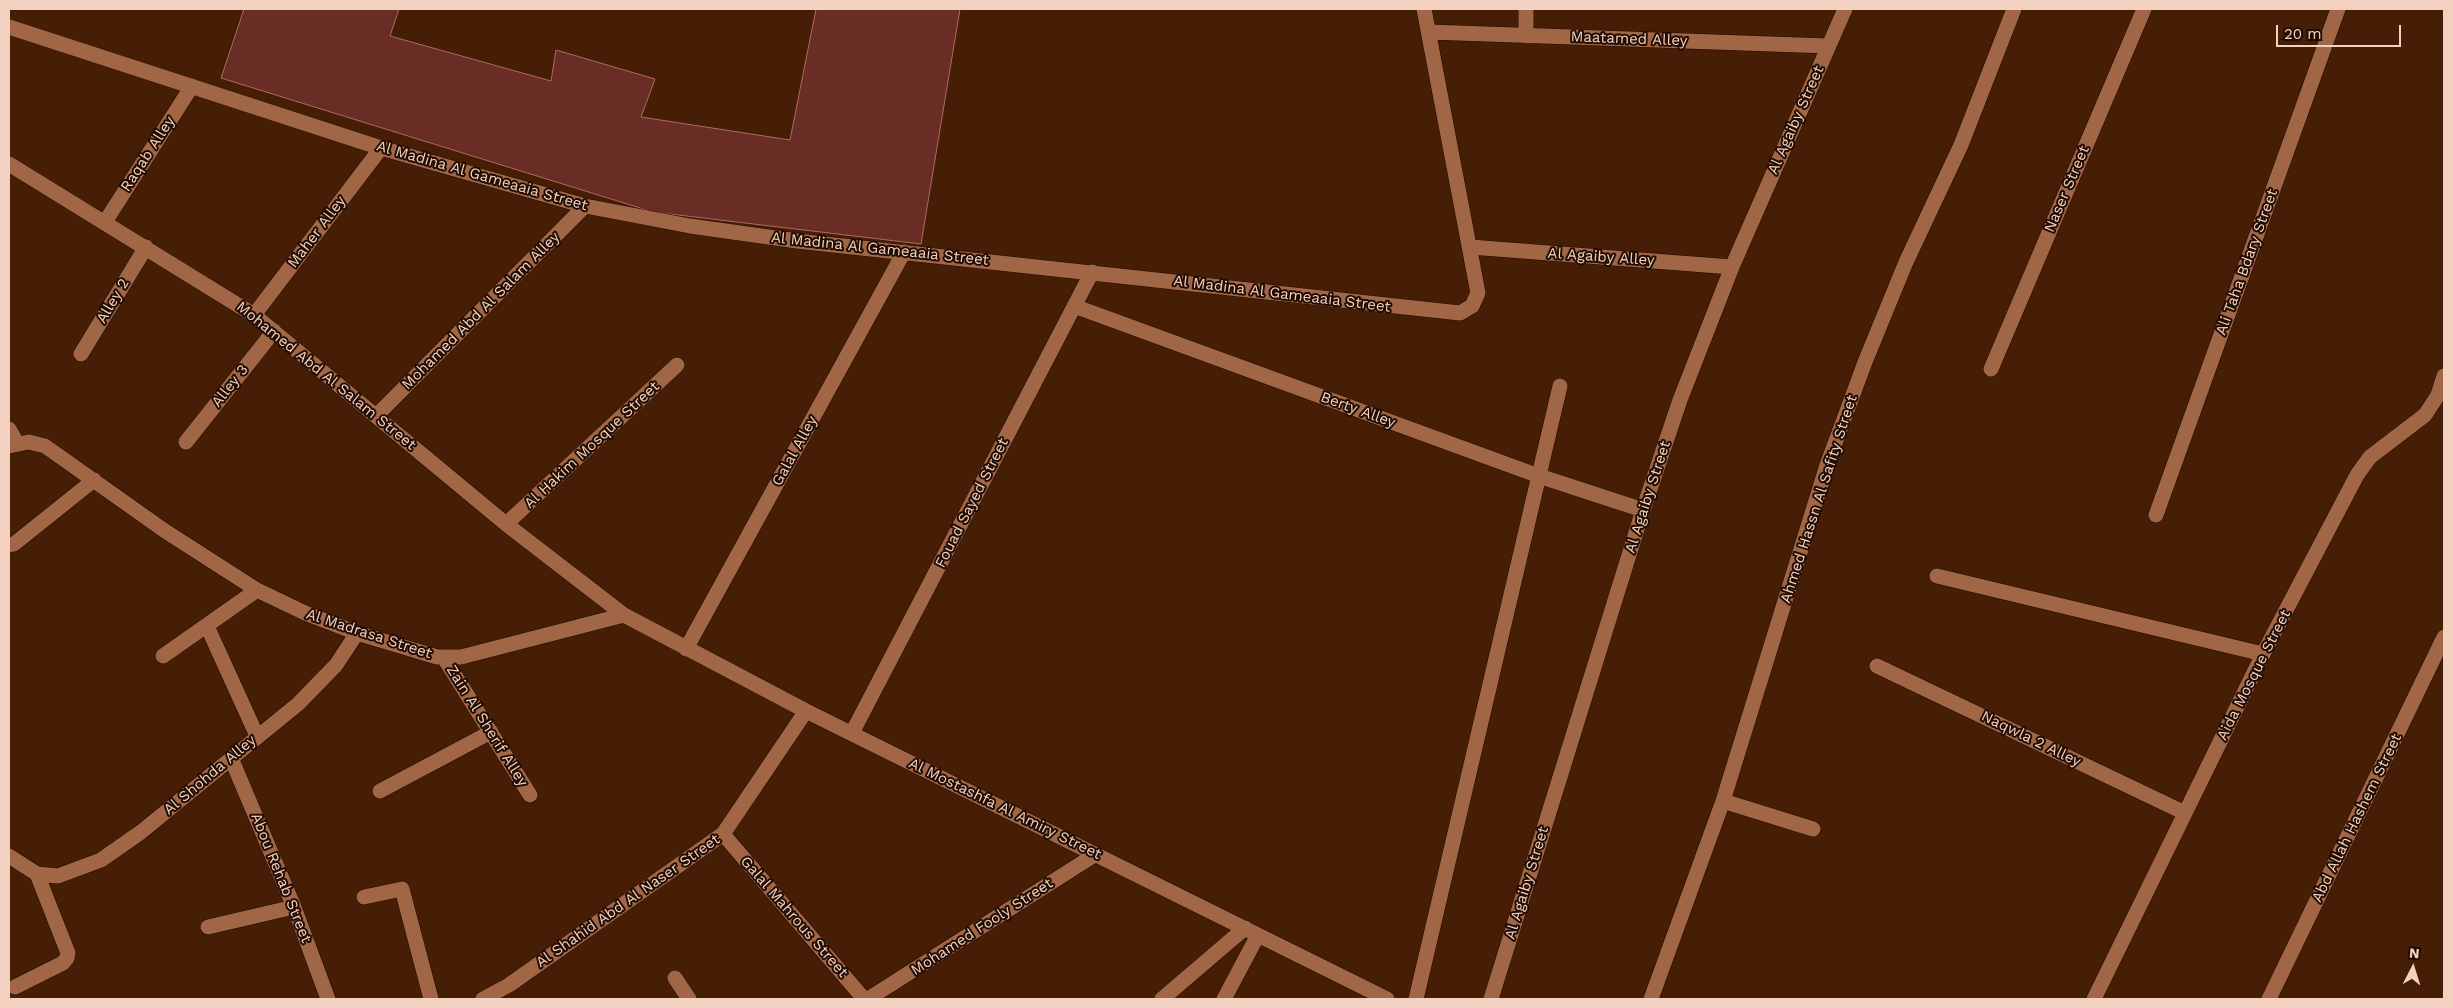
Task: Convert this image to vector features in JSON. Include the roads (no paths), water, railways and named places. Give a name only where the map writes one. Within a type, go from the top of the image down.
[{"type":"street","name":"Al Madina Al Gameaaia Street","points":[[9,27],[380,148],[585,206],[690,226],[797,241],[1460,313],[1472,306],[1478,293],[1424,9]]},
{"type":"street","points":[[1526,9],[1526,36]]},
{"type":"street","name":"Al Agaiby Street","points":[[1491,999],[1643,510],[1680,400],[1732,267],[1845,9]]},
{"type":"street","name":"Ahmed Hassn Al Safity Street","points":[[1651,999],[1723,800],[1827,465],[1861,372],[1906,262],[1961,145],[2014,9]]},
{"type":"street","name":"Naser Street","points":[[1991,369],[2144,9]]},
{"type":"street","name":"Ali Taha Bdary Street","points":[[2156,515],[2338,9]]},
{"type":"street","name":"Maatamed Alley","points":[[1429,32],[1828,46]]},
{"type":"street","name":"Raqab Alley","points":[[105,222],[192,86]]},
{"type":"street","name":"Maher Alley","points":[[254,315],[380,148]]},
{"type":"street","name":"Mohamed Abd Al Salam Street","points":[[9,164],[254,315],[506,524],[624,615]]},
{"type":"street","name":"Mohamed Abd Al Salam Alley","points":[[376,416],[585,206]]},
{"type":"street","name":"Alley 2","points":[[81,354],[146,247]]},
{"type":"street","name":"Al Agaiby Alley","points":[[1470,247],[1732,267]]},
{"type":"street","name":"Galal Alley","points":[[686,649],[904,252]]},
{"type":"street","name":"Fouad Sayed Street","points":[[852,733],[1092,272]]},
{"type":"street","name":"Berty Alley","points":[[1074,306],[1539,476],[1643,510]]},
{"type":"street","name":"Alley 3","points":[[186,442],[274,331]]},
{"type":"street","name":"Al Hakim Mosque Street","points":[[506,524],[677,365]]},
{"type":"street","name":"Aida Mosque Street","points":[[2094,999],[2263,654],[2357,475],[2370,456],[2425,415],[2438,395],[2444,376]]},
{"type":"street","points":[[1416,999],[1560,386]]},
{"type":"street","points":[[9,429],[13,444]]},
{"type":"street","name":"Al Madrasa Street","points":[[13,444],[36,443],[45,446],[165,531],[257,590],[305,613],[357,633],[444,658],[461,657],[624,615]]},
{"type":"street","points":[[9,545],[14,544],[94,480]]},
{"type":"street","points":[[1937,576],[2263,654]]},
{"type":"street","points":[[163,656],[257,590]]},
{"type":"street","name":"Al Mostashfa Al Amiry Street","points":[[624,615],[806,710],[1382,998]]},
{"type":"street","points":[[208,626],[257,736]]},
{"type":"street","name":"Al Shohda Alley","points":[[37,874],[58,876],[101,860],[141,832],[298,704],[336,664],[357,633]]},
{"type":"street","name":"Abd Allah Hashem Street","points":[[2269,999],[2444,637]]},
{"type":"street","name":"Zain Al Sherif Alley","points":[[444,658],[530,795]]},
{"type":"street","name":"Naqwla 2 Alley","points":[[1877,666],[2185,813]]},
{"type":"street","name":"Al Shahid Abd Al Naser Street","points":[[483,999],[510,985],[723,834],[806,710]]},
{"type":"street","points":[[380,791],[491,732]]},
{"type":"street","name":"Abou Rehab Street","points":[[231,758],[294,907],[328,999]]},
{"type":"street","points":[[1723,800],[1812,829]]},
{"type":"street","name":"Galal Mahrous Street","points":[[723,834],[864,999]]},
{"type":"street","name":"Mohamed Fooly Street","points":[[868,999],[1096,854]]},
{"type":"street","points":[[9,856],[37,874],[68,953],[64,964],[15,987]]},
{"type":"street","points":[[364,896],[402,889],[431,999]]},
{"type":"street","points":[[208,927],[294,907]]},
{"type":"street","points":[[1162,999],[1251,932]]},
{"type":"street","points":[[1224,999],[1251,932]]},
{"type":"street","points":[[675,978],[689,999]]}]
